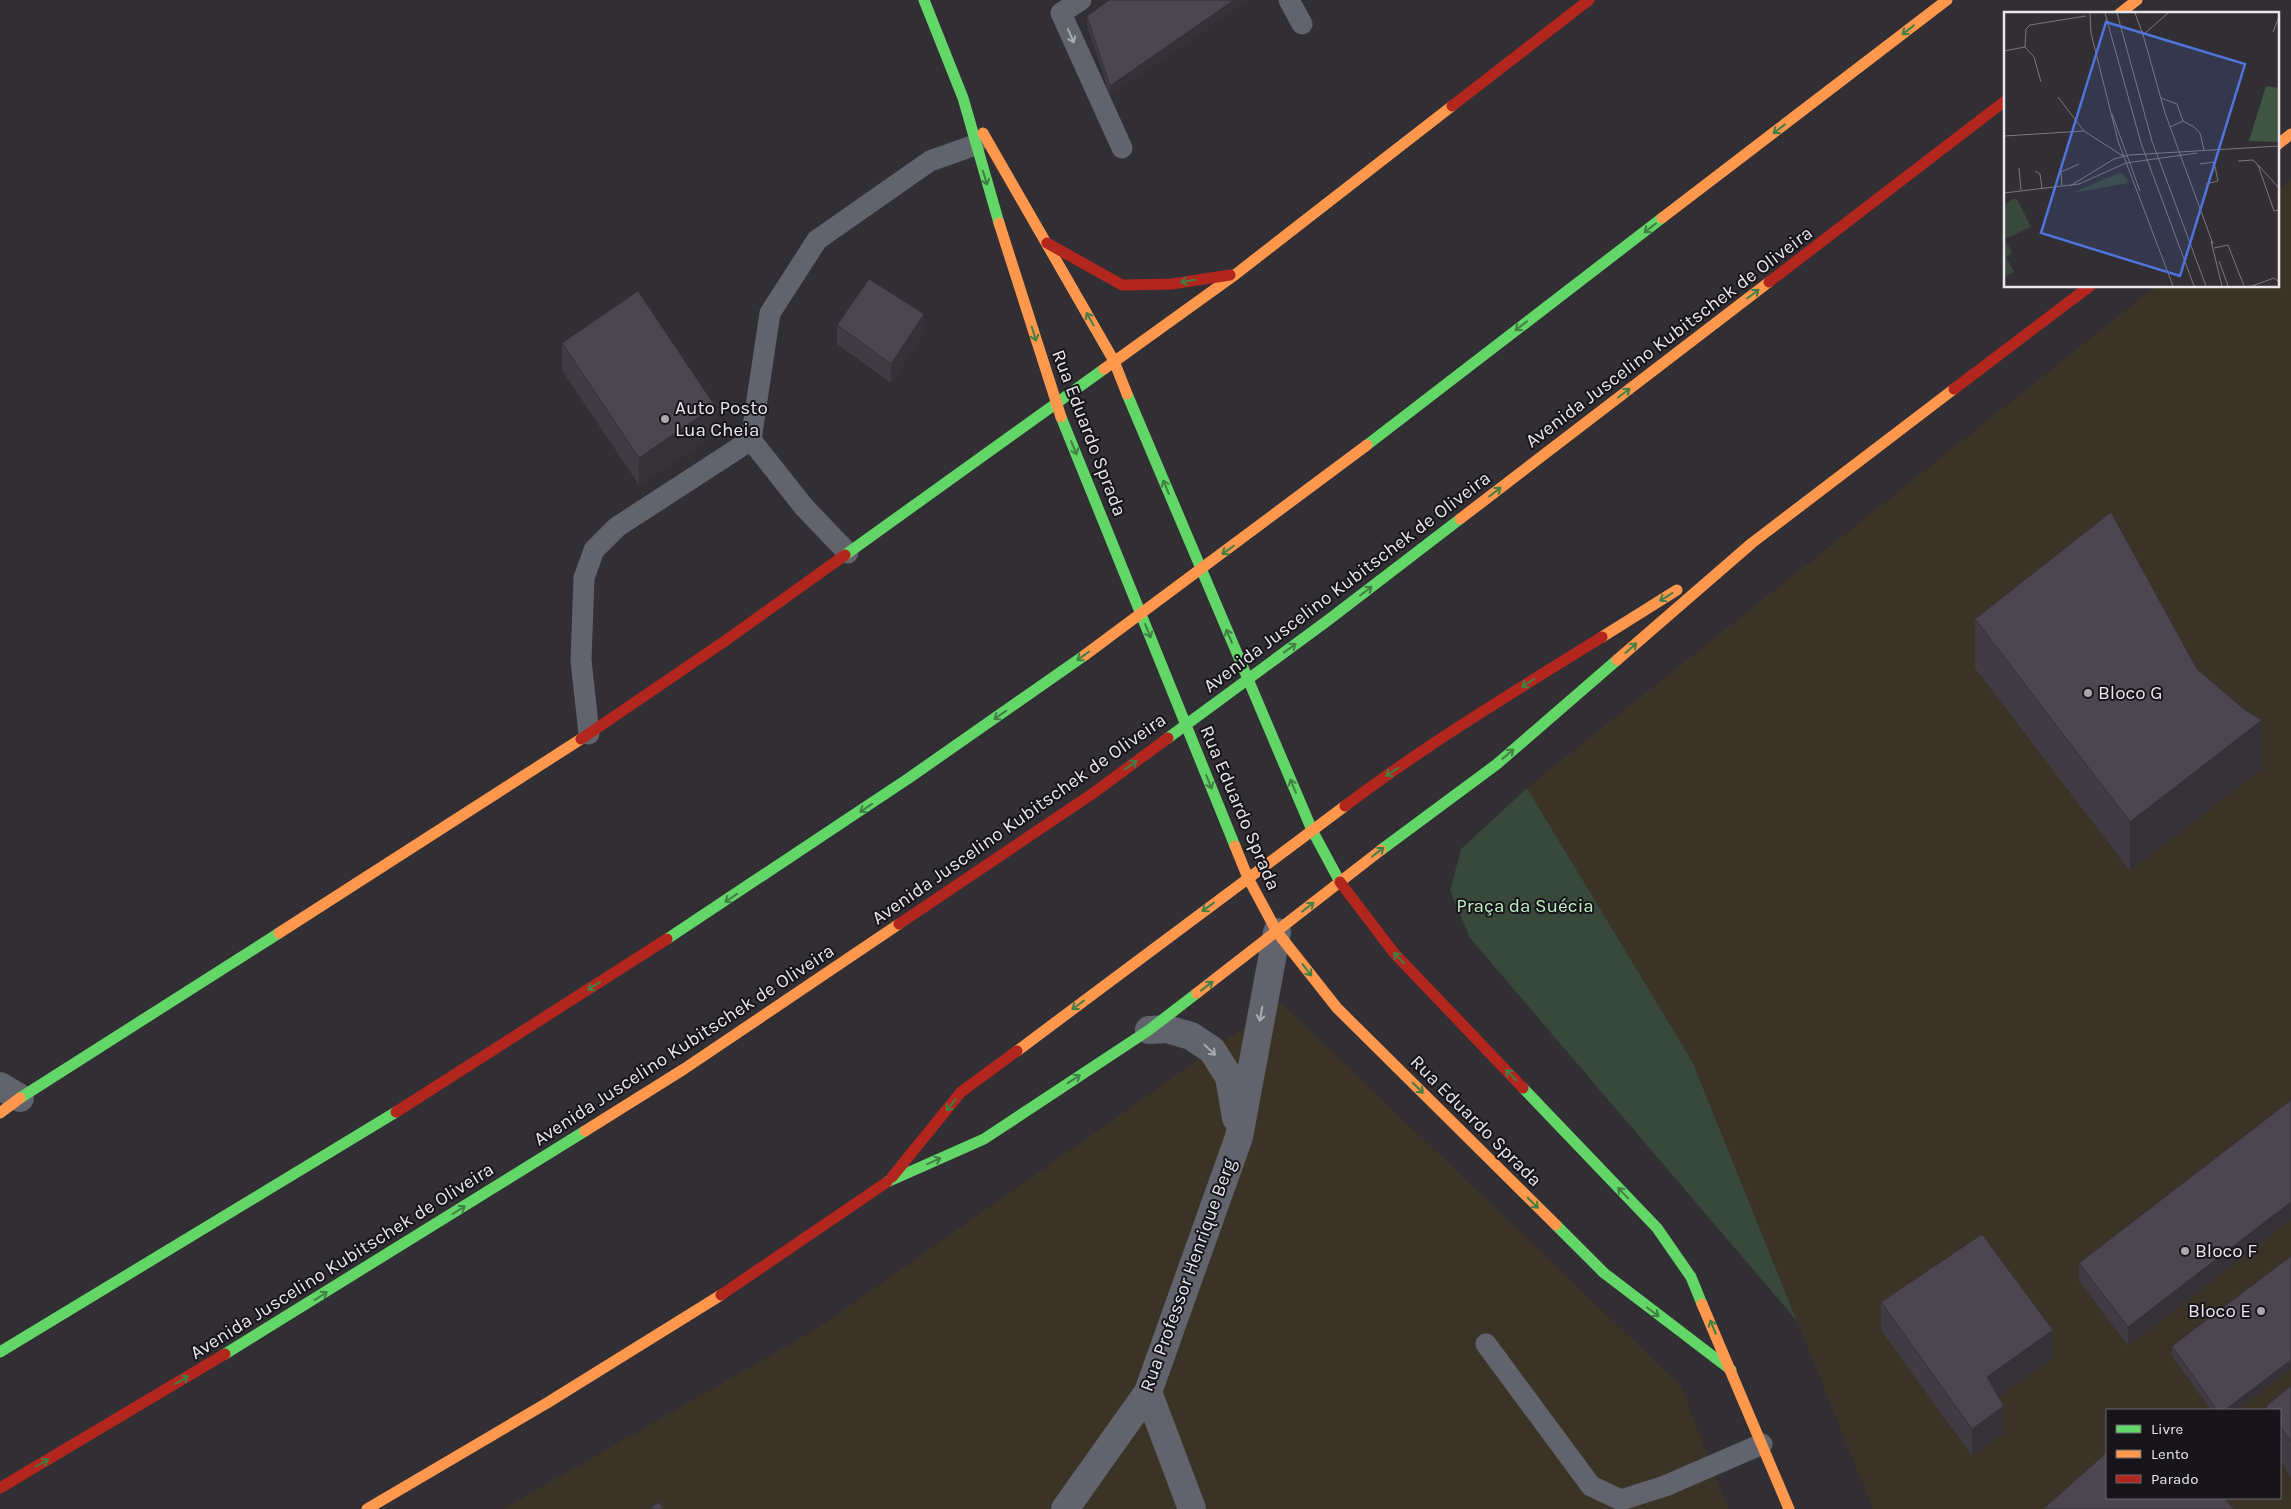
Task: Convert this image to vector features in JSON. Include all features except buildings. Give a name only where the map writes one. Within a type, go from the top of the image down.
[{"type":"main road","name":"Rua Eduardo Sprada","points":[[924,0],[963,98],[975,145],[1055,403],[1248,878],[1276,932],[1337,1008],[1604,1272],[1732,1371]]},
{"type":"main road","points":[[5,1102],[417,846],[589,734],[725,641],[1236,274],[1589,0]]},
{"type":"main road","points":[[0,1352],[198,1235],[697,920],[871,805],[1040,688],[1267,522],[1947,0]]},
{"type":"main road","points":[[2121,12],[2136,0]]},
{"type":"main road","name":"Rua Eduardo Sprada","points":[[963,98],[1114,361],[1312,830],[1340,882],[1394,954],[1657,1228],[1691,1277],[1789,1509]]},
{"type":"main road","name":"Avenida Juscelino Kubitschek de Oliveira","points":[[0,1488],[236,1348],[684,1069],[1092,794],[1327,621],[2004,102]]},
{"type":"main road","points":[[2278,143],[2291,134]]},
{"type":"main road","points":[[1046,242],[1122,285],[1172,284],[1236,274]]},
{"type":"main road","points":[[366,1509],[547,1403],[700,1308],[890,1180],[984,1139],[1149,1030],[1340,882],[1497,764],[1752,543],[2087,288]]},
{"type":"main road","points":[[890,1180],[961,1092],[1385,776],[1460,726],[1752,543]]},
{"type":"street","name":"Rua Professor Henrique Berg","points":[[1065,1509],[1148,1392],[1239,1136],[1276,932]]},
{"type":"street","name":"Rua Professor Henrique Berg","points":[[1149,1030],[1167,1030],[1191,1036],[1212,1050],[1229,1077],[1239,1136]]},
{"type":"street","points":[[1148,1392],[1192,1509]]},
{"type":"lane","points":[[1081,0],[1061,13],[1122,148]]},
{"type":"lane","points":[[1289,0],[1302,24]]},
{"type":"lane","points":[[848,553],[804,506],[751,440],[770,313],[818,240],[930,160],[975,145]]},
{"type":"lane","points":[[589,734],[580,660],[584,578],[594,550],[617,527],[751,440]]},
{"type":"lane","points":[[1486,1344],[1591,1486],[1622,1500],[1665,1486],[1762,1444]]},
{"type":"shaded area","points":[[2291,180],[2291,1509],[2202,1509],[2193,1499],[2281,1499],[2281,1409],[2106,1409],[2106,1488],[2083,1509],[1873,1509],[1692,1061],[1527,788],[2153,288],[2278,288],[2278,190]]},
{"type":"shaded area","points":[[1280,1002],[1681,1386],[1728,1509],[503,1509],[818,1328]]},
{"type":"green space","name":"Praça da Suécia","points":[[1527,788],[1692,1061],[1797,1321],[1470,938],[1450,891],[1461,849]]},
{"type":"traffic: fast","points":[[924,0],[963,98],[999,223]]},
{"type":"traffic: fast","points":[[1367,445],[1662,218]]},
{"type":"traffic: fast","points":[[845,555],[1104,369]]},
{"type":"traffic: fast","points":[[1127,394],[1312,830],[1340,882]]},
{"type":"traffic: fast","points":[[1061,417],[1235,846]]},
{"type":"traffic: fast","points":[[1168,738],[1327,621],[1460,519]]},
{"type":"traffic: fast","points":[[667,939],[909,778],[1085,655]]},
{"type":"traffic: fast","points":[[1381,850],[1497,764],[1617,660]]},
{"type":"traffic: fast","points":[[20,1098],[279,933]]},
{"type":"traffic: fast","points":[[887,1182],[984,1139],[1149,1030],[1197,993]]},
{"type":"traffic: fast","points":[[1523,1088],[1657,1228],[1691,1277],[1702,1304]]},
{"type":"traffic: fast","points":[[0,1352],[396,1112]]},
{"type":"traffic: fast","points":[[225,1354],[585,1131]]},
{"type":"traffic: fast","points":[[1556,1225],[1604,1273],[1731,1370]]},
{"type":"traffic: slow","points":[[1662,218],[1947,0]]},
{"type":"traffic: slow","points":[[2122,12],[2137,0]]},
{"type":"traffic: slow","points":[[1104,369],[1236,274],[1452,106]]},
{"type":"traffic: slow","points":[[983,133],[1114,361],[1127,394]]},
{"type":"traffic: slow","points":[[2278,144],[2291,134]]},
{"type":"traffic: slow","points":[[999,223],[1061,417]]},
{"type":"traffic: slow","points":[[1460,519],[1769,282]]},
{"type":"traffic: slow","points":[[1617,660],[1752,543],[1954,389]]},
{"type":"traffic: slow","points":[[1085,655],[1367,445]]},
{"type":"traffic: slow","points":[[1602,637],[1677,590]]},
{"type":"traffic: slow","points":[[279,933],[581,739]]},
{"type":"traffic: slow","points":[[1017,1051],[1345,806]]},
{"type":"traffic: slow","points":[[1235,846],[1248,878],[1277,932]]},
{"type":"traffic: slow","points":[[1197,993],[1381,850]]},
{"type":"traffic: slow","points":[[585,1131],[684,1069],[899,924]]},
{"type":"traffic: slow","points":[[1277,932],[1337,1008],[1556,1225]]},
{"type":"traffic: slow","points":[[0,1113],[20,1098]]},
{"type":"traffic: slow","points":[[367,1509],[547,1403],[721,1295]]},
{"type":"traffic: slow","points":[[1702,1304],[1789,1509]]},
{"type":"traffic: jam","points":[[1452,106],[1589,0]]},
{"type":"traffic: jam","points":[[1769,282],[2004,102]]},
{"type":"traffic: jam","points":[[1047,243],[1122,285],[1172,284],[1230,275]]},
{"type":"traffic: jam","points":[[1954,389],[2087,288]]},
{"type":"traffic: jam","points":[[581,739],[725,641],[845,555]]},
{"type":"traffic: jam","points":[[1345,806],[1439,740],[1602,637]]},
{"type":"traffic: jam","points":[[899,924],[1092,794],[1168,738]]},
{"type":"traffic: jam","points":[[1340,882],[1394,953],[1523,1088]]},
{"type":"traffic: jam","points":[[396,1112],[667,939]]},
{"type":"traffic: jam","points":[[892,1177],[961,1092],[1017,1051]]},
{"type":"traffic: jam","points":[[721,1295],[887,1182]]},
{"type":"traffic: jam","points":[[0,1488],[225,1354]]},
{"type":"place","name":"Auto Posto Lua Cheia","points":[[665,419]]},
{"type":"place","name":"Bloco G","points":[[2088,693]]},
{"type":"place","name":"Bloco F","points":[[2185,1251]]},
{"type":"place","name":"Bloco E","points":[[2261,1311]]}]
